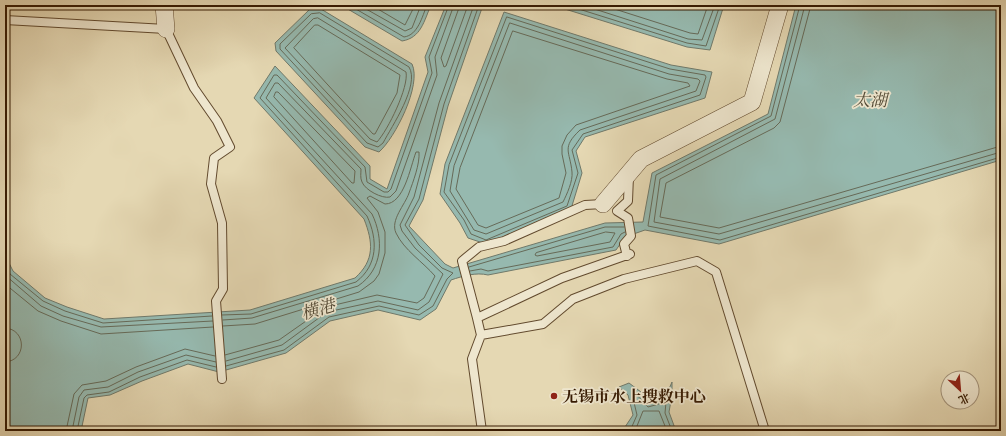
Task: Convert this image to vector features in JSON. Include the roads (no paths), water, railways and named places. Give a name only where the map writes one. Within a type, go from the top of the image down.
[{"type":"street","points":[[164,5],[166,29]]},
{"type":"street","points":[[603,204],[641,159],[752,102],[780,5]]},
{"type":"lane","points":[[5,20],[166,29],[194,88],[217,121],[230,147],[214,158],[211,184],[222,223],[222,288],[216,301],[222,379]]},
{"type":"lane","points":[[477,318],[562,278],[628,255],[624,244],[631,235],[628,218],[617,211],[628,200],[629,173]]},
{"type":"lane","points":[[482,431],[472,359],[481,335],[462,261],[479,247],[504,241],[585,205],[603,204]]},
{"type":"lane","points":[[481,335],[543,324],[573,299],[624,279],[697,261],[716,272],[765,431]]},
{"type":"water","points":[[341,5],[431,5],[424,23],[418,33],[402,41]]},
{"type":"water","points":[[446,5],[483,5],[448,106],[423,200],[409,226],[445,264],[453,268],[605,223],[643,222],[652,173],[768,114],[796,5],[1001,5],[1001,160],[719,244],[645,230],[625,237],[616,250],[488,275],[474,274],[460,277],[451,280],[436,309],[420,320],[378,310],[330,321],[286,353],[219,372],[188,364],[110,395],[88,398],[81,431],[5,431],[5,356],[7,346],[5,318],[5,255],[13,271],[45,298],[104,319],[250,310],[355,278],[366,264],[369,257],[369,235],[364,219],[254,98],[275,66],[370,166],[370,179],[387,189],[428,72],[425,57]]},
{"type":"water","points":[[552,5],[724,5],[710,50],[687,47]]},
{"type":"water","points":[[310,9],[321,9],[412,64],[414,73],[413,85],[405,111],[399,124],[379,152],[365,147],[276,51],[275,43]]},
{"type":"water","points":[[504,12],[671,65],[712,72],[705,98],[585,137],[576,151],[582,173],[571,209],[486,244],[468,238],[460,223],[440,194],[445,164]]},
{"type":"water","points":[[672,382],[672,395],[669,412],[676,431],[626,431],[625,427],[633,415],[628,395],[619,387],[629,383],[641,392],[649,403],[661,399]]},
{"type":"place","name":"无锡市水上搜救中心","points":[[554,396]]},
{"type":"water label","name":"太湖","points":[[870,100]]},
{"type":"water label","name":"横港","points":[[318,309]]}]
